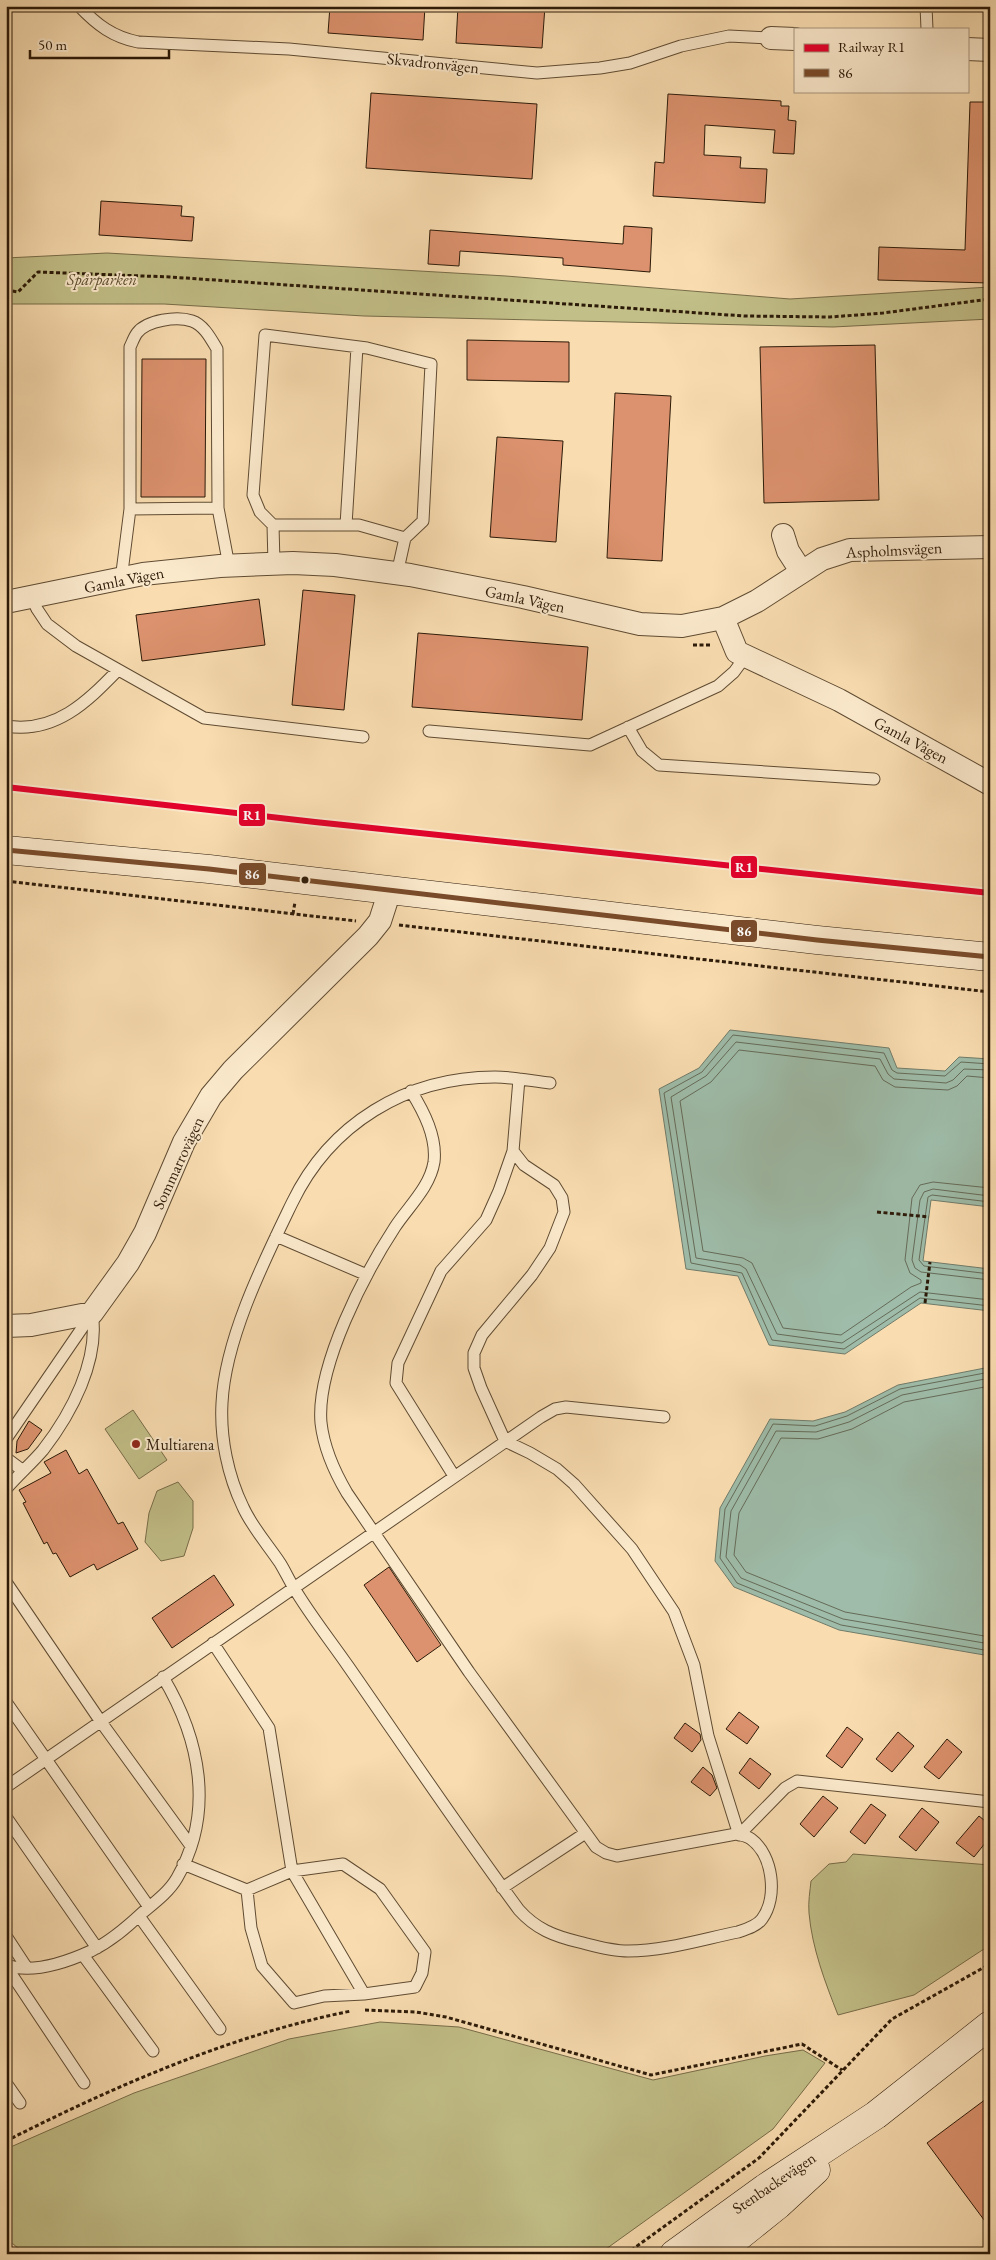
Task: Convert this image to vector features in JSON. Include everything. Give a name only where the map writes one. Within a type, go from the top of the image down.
[{"type":"street","name":"Skvadronvägen","points":[[771,38],[794,39]]},
{"type":"street","points":[[968,49],[990,50]]},
{"type":"street","points":[[783,535],[788,551],[802,570]]},
{"type":"street","name":"Aspholmsvägen","points":[[723,618],[757,601],[802,570],[822,559],[850,550],[990,547]]},
{"type":"street","name":"Gamla Vägen","points":[[6,602],[170,571],[274,564],[335,565],[397,574],[523,598],[652,626],[682,626],[723,618],[736,652],[839,700],[990,784]]},
{"type":"street","points":[[6,850],[209,869],[817,940],[990,957]]},
{"type":"street","name":"Sommarrovägen","points":[[92,1313],[128,1264],[145,1233],[184,1142],[212,1096],[232,1070],[379,923],[390,890]]},
{"type":"street","points":[[6,1326],[31,1325],[92,1313]]},
{"type":"street","name":"Stenbackevägen","points":[[674,2254],[765,2188],[876,2114],[990,2025]]},
{"type":"street","name":"Stenbackevägen","points":[[717,2254],[778,2205],[876,2114]]},
{"type":"lane","name":"Skvadronvägen","points":[[79,6],[107,32],[138,42],[288,49],[537,73],[600,68],[630,63],[681,46],[722,37],[771,38]]},
{"type":"lane","points":[[926,6],[927,28]]},
{"type":"lane","points":[[121,580],[130,510],[130,347],[137,332],[154,322],[192,321],[208,333],[217,349],[218,508],[228,566]]},
{"type":"lane","points":[[274,564],[273,525],[260,512],[252,495],[265,335],[357,347],[431,364],[424,521],[404,538],[397,574]]},
{"type":"lane","points":[[346,525],[357,347]]},
{"type":"lane","points":[[130,510],[218,508]]},
{"type":"lane","points":[[273,525],[359,525],[404,538]]},
{"type":"lane","points":[[32,598],[47,624],[76,646],[204,718],[363,737]]},
{"type":"lane","points":[[429,731],[590,745],[718,686],[734,672],[745,657]]},
{"type":"lane","points":[[6,726],[20,728],[40,726],[63,717],[89,700],[118,670]]},
{"type":"lane","points":[[628,727],[642,750],[659,765],[874,779]]},
{"type":"lane","points":[[411,1091],[429,1127],[434,1146],[430,1176],[396,1226],[367,1275],[337,1342],[328,1372],[321,1422],[332,1468],[374,1532],[584,1834],[596,1847],[606,1854],[617,1856],[718,1836],[739,1835],[750,1838],[762,1850],[768,1864],[771,1887],[769,1906],[761,1920],[750,1928],[738,1932],[650,1949],[627,1951],[562,1938],[541,1930],[524,1916],[502,1888],[293,1587],[244,1510],[231,1478],[225,1453],[221,1405],[226,1373],[236,1334],[276,1236],[301,1184],[318,1160],[361,1117],[388,1101],[411,1091],[436,1083],[496,1077],[550,1082]]},
{"type":"lane","points":[[454,1476],[406,1402],[396,1383],[396,1374],[398,1363],[441,1272],[486,1220],[513,1151],[519,1079]]},
{"type":"lane","points":[[513,1151],[524,1166],[554,1185],[562,1198],[564,1212],[550,1248],[532,1274],[482,1335],[474,1353],[474,1368],[480,1388],[505,1442],[530,1452],[557,1469],[574,1484],[632,1549],[674,1612],[694,1664],[708,1736],[739,1835]]},
{"type":"lane","points":[[276,1236],[367,1275]]},
{"type":"lane","points":[[6,1439],[92,1313]]},
{"type":"lane","points":[[6,1489],[42,1451],[58,1429],[76,1393],[90,1360],[95,1331],[92,1313]]},
{"type":"lane","points":[[6,1787],[454,1476],[555,1409],[566,1407],[664,1417]]},
{"type":"lane","points":[[6,1458],[22,1470]]},
{"type":"lane","points":[[6,1582],[101,1722],[191,1846]]},
{"type":"lane","points":[[213,1643],[269,1728],[292,1871],[364,1994]]},
{"type":"lane","points":[[6,1965],[27,1968],[59,1962],[83,1955],[97,1948],[117,1936],[176,1879],[191,1846],[198,1816],[198,1766],[188,1725],[163,1677]]},
{"type":"lane","points":[[6,1702],[149,1907]]},
{"type":"lane","points":[[739,1835],[785,1788],[797,1781],[990,1802]]},
{"type":"lane","points":[[6,1817],[97,1948]]},
{"type":"lane","points":[[502,1888],[584,1834]]},
{"type":"lane","points":[[183,1864],[247,1890],[292,1871],[343,1864],[380,1889],[425,1952],[422,1974],[415,1987],[364,1994],[324,1996],[294,2003],[262,1966],[251,1928],[247,1890]]},
{"type":"lane","points":[[139,1916],[220,2028]]},
{"type":"lane","points":[[6,1936],[27,1968]]},
{"type":"lane","points":[[83,1955],[153,2051]]},
{"type":"lane","points":[[6,1965],[84,2083]]},
{"type":"lane","points":[[6,2083],[20,2102]]},
{"type":"path","points":[[6,290],[18,292],[38,272],[170,277],[744,316],[830,317],[883,313],[990,299]]},
{"type":"path","points":[[6,881],[990,992]]},
{"type":"path","points":[[292,914],[295,898]]},
{"type":"path","points":[[877,1212],[929,1217]]},
{"type":"path","points":[[925,1303],[930,1262]]},
{"type":"path","points":[[626,2254],[759,2158],[892,2018],[990,1964]]},
{"type":"path","points":[[6,2142],[145,2077],[240,2041],[293,2024],[356,2010],[416,2012],[446,2017],[651,2076],[802,2044],[842,2070]]},
{"type":"path","points":[[6,2245],[16,2254]]},
{"type":"green space","name":"Spårparken","points":[[107,253],[506,276],[790,299],[990,287],[990,319],[833,327],[364,316],[164,304],[6,304],[6,258]]},
{"type":"green space","name":"Multiarena","points":[[133,1410],[167,1460],[139,1479],[105,1429]]},
{"type":"green space","points":[[178,1482],[193,1501],[193,1528],[184,1556],[161,1561],[145,1542],[149,1513],[157,1491]]},
{"type":"green space","points":[[853,1854],[990,1865],[990,1945],[914,1995],[838,2015],[816,1952],[811,1926],[809,1897],[811,1881],[829,1864],[846,1862]]},
{"type":"green space","points":[[380,2022],[459,2027],[653,2080],[765,2056],[803,2050],[825,2063],[773,2129],[599,2254],[25,2254],[6,2238],[6,2149],[134,2093],[289,2039]]},
{"type":"water","points":[[730,1030],[889,1048],[897,1068],[945,1071],[959,1057],[990,1059],[990,1207],[931,1200],[923,1261],[990,1269],[990,1311],[921,1303],[845,1354],[769,1345],[738,1276],[686,1269],[659,1089],[699,1068]]},
{"type":"water","points":[[990,1367],[990,1656],[839,1630],[734,1587],[715,1561],[720,1508],[770,1419],[813,1421],[845,1412],[898,1385]]},
{"type":"building","points":[[330,6],[425,6],[423,40],[328,33]]},
{"type":"building","points":[[458,6],[545,6],[542,48],[456,43]]},
{"type":"building","points":[[371,93],[537,104],[532,179],[366,168]]},
{"type":"building","points":[[668,94],[781,101],[781,106],[789,106],[788,120],[796,121],[794,154],[773,153],[775,130],[705,125],[704,155],[741,157],[740,168],[767,169],[765,203],[653,196],[655,162],[664,163]]},
{"type":"building","points":[[970,102],[990,102],[990,283],[878,280],[879,247],[965,250]]},
{"type":"building","points":[[101,201],[182,206],[181,216],[194,217],[192,241],[99,235]]},
{"type":"building","points":[[624,226],[652,228],[650,272],[563,265],[563,258],[460,251],[459,266],[428,264],[430,230],[623,244]]},
{"type":"building","points":[[467,340],[569,342],[569,382],[467,380]]},
{"type":"building","points":[[875,345],[879,500],[764,503],[760,347]]},
{"type":"building","points":[[142,359],[206,359],[205,497],[141,497]]},
{"type":"building","points":[[615,393],[671,396],[662,561],[607,558]]},
{"type":"building","points":[[497,437],[563,441],[556,542],[490,537]]},
{"type":"building","points":[[303,590],[355,595],[344,710],[292,705]]},
{"type":"building","points":[[259,599],[265,645],[142,661],[136,615]]},
{"type":"building","points":[[418,633],[588,647],[582,720],[412,707]]},
{"type":"building","points":[[29,1421],[42,1430],[28,1449],[16,1453],[17,1441]]},
{"type":"building","points":[[66,1450],[79,1474],[87,1469],[118,1524],[123,1522],[138,1549],[97,1570],[94,1564],[70,1577],[56,1553],[53,1554],[47,1542],[44,1544],[23,1503],[26,1502],[19,1490],[51,1473],[44,1462]]},
{"type":"building","points":[[389,1567],[441,1645],[417,1662],[364,1585]]},
{"type":"building","points":[[214,1575],[234,1605],[172,1648],[152,1618]]},
{"type":"building","points":[[739,1712],[759,1727],[747,1744],[726,1729]]},
{"type":"building","points":[[685,1723],[700,1734],[701,1740],[692,1752],[674,1738]]},
{"type":"building","points":[[847,1727],[863,1739],[842,1768],[826,1756]]},
{"type":"building","points":[[898,1732],[914,1746],[892,1772],[876,1759]]},
{"type":"building","points":[[947,1739],[962,1752],[939,1779],[924,1767]]},
{"type":"building","points":[[750,1758],[771,1774],[759,1789],[739,1773]]},
{"type":"building","points":[[703,1767],[712,1775],[717,1788],[710,1796],[691,1782]]},
{"type":"building","points":[[823,1796],[838,1808],[814,1837],[800,1824]]},
{"type":"building","points":[[871,1804],[886,1815],[865,1844],[850,1832]]},
{"type":"building","points":[[922,1808],[939,1822],[916,1851],[899,1837]]},
{"type":"building","points":[[979,1816],[990,1825],[990,1837],[974,1857],[956,1843]]},
{"type":"building","points":[[990,2096],[990,2228],[927,2143]]},
{"type":"rail line","name":"R1","points":[[6,787],[315,822],[990,893]]},
{"type":"transit line","name":"86","points":[[6,850],[209,869],[817,940],[990,957]]},
{"type":"place","name":"Multiarena","points":[[136,1444]]}]
